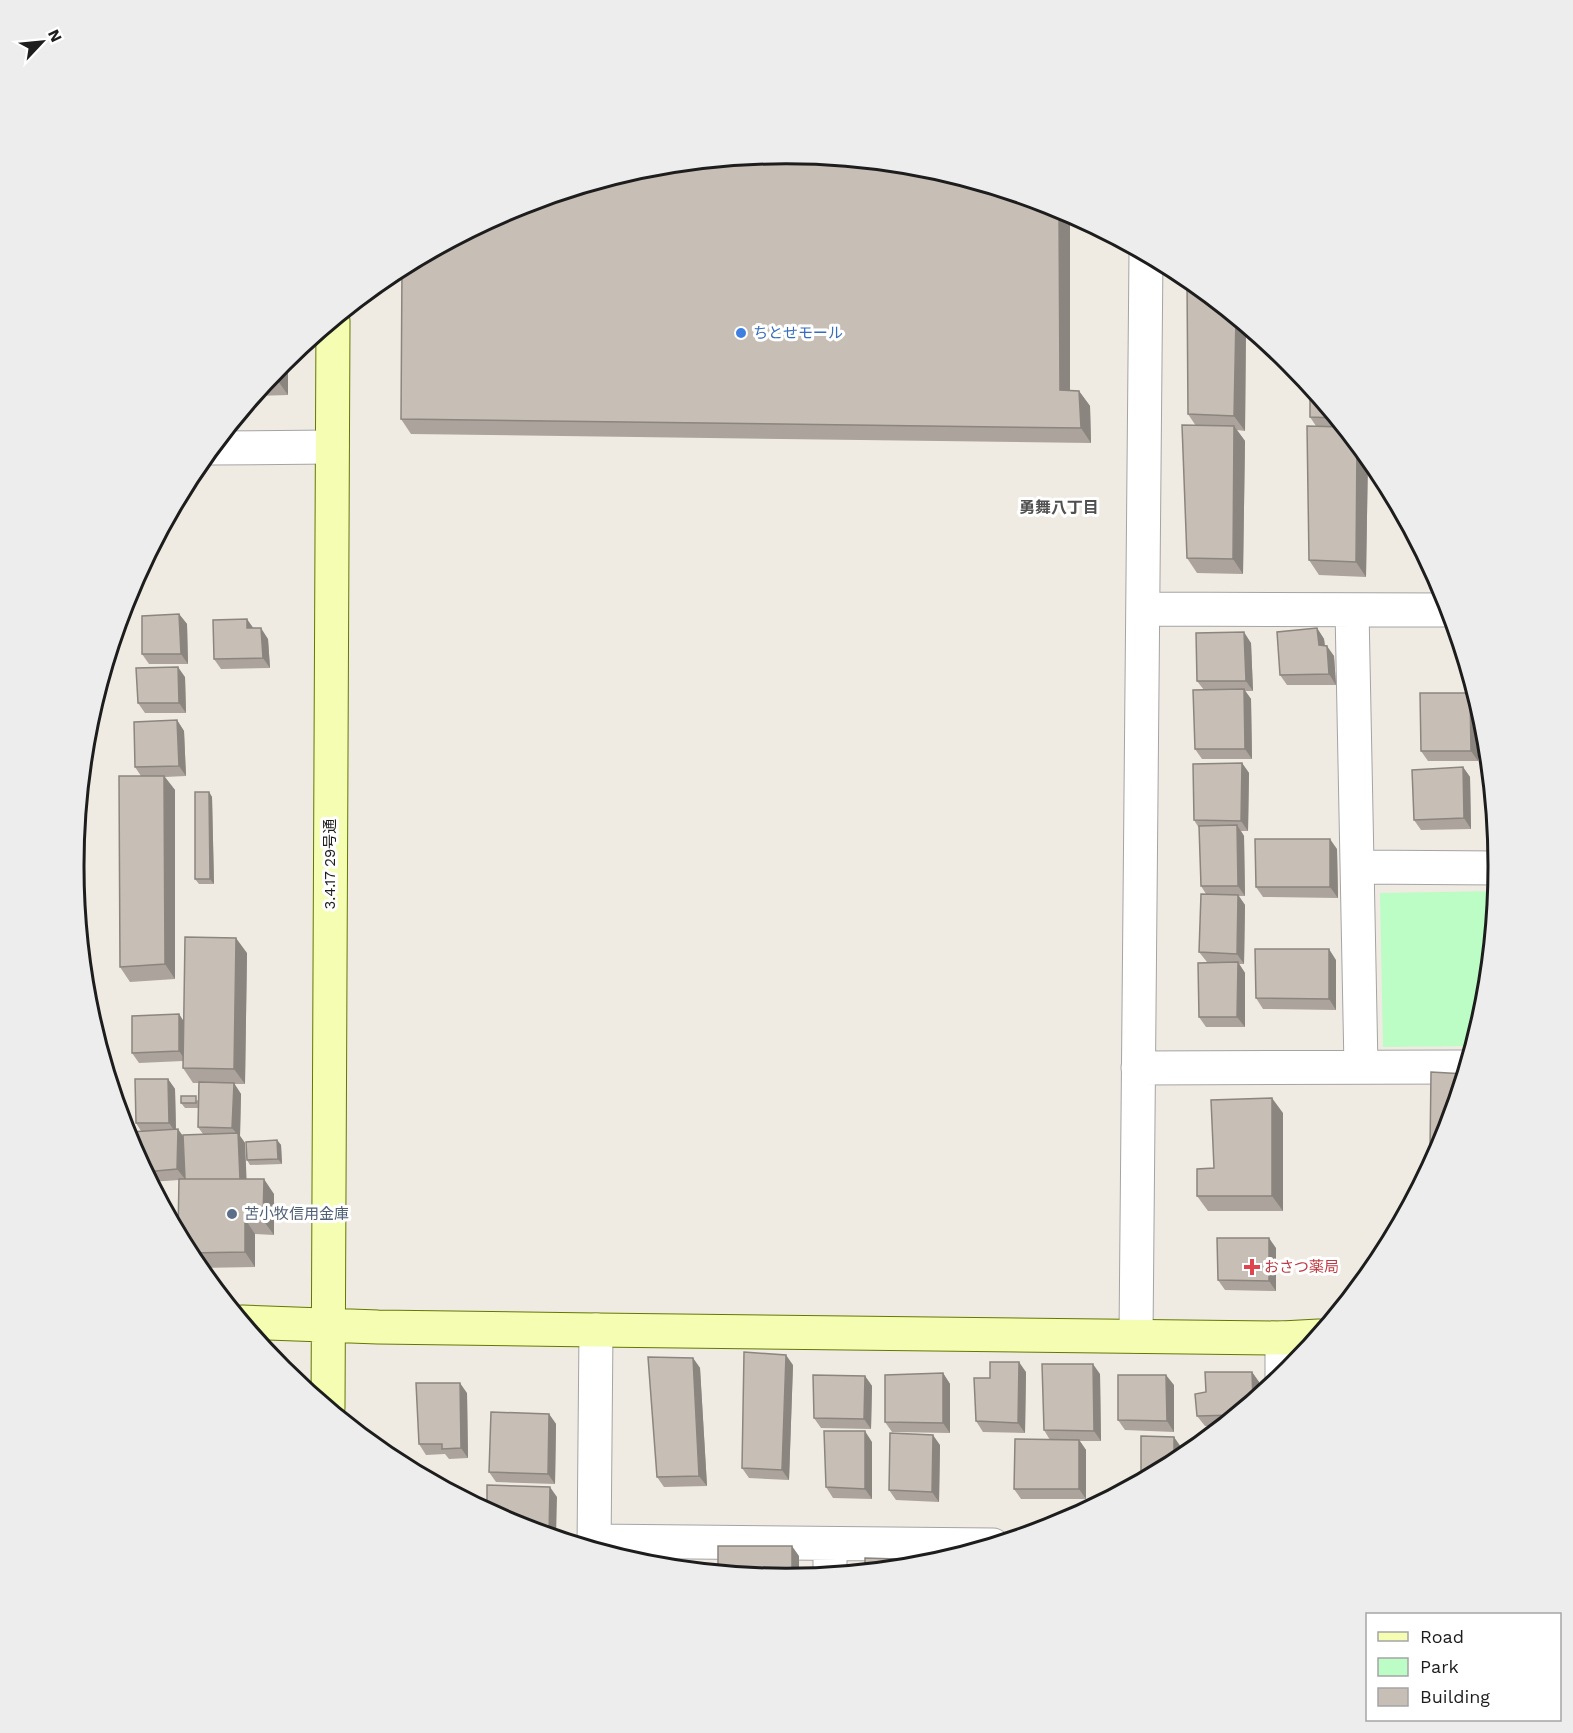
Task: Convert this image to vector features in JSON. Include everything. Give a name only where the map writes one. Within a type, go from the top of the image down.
[{"type":"street","points":[[1136,1336],[1146,263]]},
{"type":"street","name":"3.4.17 29号通","points":[[328,1399],[333,330]]},
{"type":"street","points":[[222,448],[332,447]]},
{"type":"street","points":[[1143,609],[1440,610]]},
{"type":"street","points":[[1352,610],[1361,1067]]},
{"type":"street","points":[[1358,867],[1489,868]]},
{"type":"street","points":[[1138,1068],[1459,1067]]},
{"type":"street","points":[[252,1322],[596,1330],[1309,1337]]},
{"type":"street","points":[[594,1542],[596,1330]]},
{"type":"street","points":[[1282,1338],[1282,1364]]},
{"type":"street","points":[[608,1546],[830,1559],[955,1548]]},
{"type":"green space","points":[[1488,891],[1483,958],[1476,1004],[1465,1046],[1383,1047],[1380,893]]},
{"type":"building","name":"ちとせモール","points":[[786,164],[878,170],[924,177],[1012,201],[1059,219],[1060,390],[1079,391],[1081,428],[401,419],[402,278],[476,236],[561,201],[649,177],[695,170]]},
{"type":"building","points":[[1187,289],[1236,327],[1234,416],[1188,414]]},
{"type":"building","points":[[1310,398],[1327,418],[1310,417]]},
{"type":"building","points":[[1182,425],[1234,426],[1233,559],[1187,558]]},
{"type":"building","points":[[1307,426],[1334,427],[1357,457],[1356,562],[1309,560]]},
{"type":"building","points":[[179,614],[181,654],[142,654],[142,616]]},
{"type":"building","points":[[247,619],[247,628],[261,628],[263,658],[214,659],[213,620]]},
{"type":"building","points":[[1317,628],[1319,645],[1327,646],[1329,674],[1280,675],[1277,632]]},
{"type":"building","points":[[1244,632],[1246,681],[1197,681],[1196,633]]},
{"type":"building","points":[[178,667],[179,703],[138,703],[136,668]]},
{"type":"building","points":[[1244,689],[1245,749],[1195,749],[1193,690]]},
{"type":"building","points":[[1420,693],[1467,693],[1470,706],[1471,751],[1421,751]]},
{"type":"building","points":[[177,720],[179,766],[135,767],[134,722]]},
{"type":"building","points":[[1242,763],[1241,821],[1194,820],[1193,764]]},
{"type":"building","points":[[1463,767],[1464,818],[1414,820],[1412,770]]},
{"type":"building","points":[[119,776],[164,776],[165,964],[120,967]]},
{"type":"building","points":[[195,792],[209,792],[210,879],[195,879]]},
{"type":"building","points":[[1237,825],[1238,886],[1201,886],[1199,826]]},
{"type":"building","points":[[1255,839],[1330,839],[1330,887],[1256,887]]},
{"type":"building","points":[[1201,894],[1238,895],[1237,954],[1199,952]]},
{"type":"building","points":[[185,937],[236,938],[234,1069],[183,1068]]},
{"type":"building","points":[[1255,949],[1329,949],[1329,999],[1256,998]]},
{"type":"building","points":[[1238,962],[1237,1017],[1199,1017],[1198,963]]},
{"type":"building","points":[[179,1014],[179,1051],[132,1053],[132,1016]]},
{"type":"building","points":[[1431,1072],[1457,1074],[1452,1092],[1430,1148]]},
{"type":"building","points":[[135,1079],[168,1079],[169,1123],[136,1123]]},
{"type":"building","points":[[199,1082],[234,1083],[232,1128],[198,1127]]},
{"type":"building","points":[[181,1096],[196,1096],[196,1103],[181,1103]]},
{"type":"building","points":[[1272,1098],[1272,1196],[1197,1196],[1197,1169],[1214,1168],[1211,1100]]},
{"type":"building","points":[[178,1129],[177,1169],[153,1171],[136,1132]]},
{"type":"building","points":[[238,1133],[240,1179],[185,1179],[183,1135]]},
{"type":"building","points":[[277,1140],[278,1159],[247,1160],[246,1142]]},
{"type":"building","name":"苫小牧信用金庫","points":[[179,1179],[264,1179],[263,1220],[245,1219],[245,1252],[199,1253],[178,1218]]},
{"type":"building","points":[[1217,1238],[1269,1238],[1269,1281],[1218,1280]]},
{"type":"building","points":[[744,1352],[786,1355],[782,1470],[742,1468]]},
{"type":"building","points":[[648,1357],[693,1358],[699,1476],[657,1477]]},
{"type":"building","points":[[990,1362],[1019,1362],[1018,1423],[976,1421],[974,1378],[990,1378]]},
{"type":"building","points":[[1042,1364],[1093,1364],[1094,1431],[1044,1430]]},
{"type":"building","points":[[1205,1372],[1252,1372],[1253,1392],[1225,1415],[1197,1416],[1195,1394],[1206,1392]]},
{"type":"building","points":[[943,1373],[943,1423],[885,1422],[885,1375]]},
{"type":"building","points":[[813,1375],[865,1376],[864,1419],[814,1418]]},
{"type":"building","points":[[1118,1375],[1166,1375],[1167,1421],[1118,1420]]},
{"type":"building","points":[[416,1383],[460,1383],[461,1448],[442,1449],[442,1444],[419,1444]]},
{"type":"building","points":[[491,1412],[549,1414],[548,1474],[489,1472]]},
{"type":"building","points":[[824,1431],[865,1431],[865,1489],[826,1487]]},
{"type":"building","points":[[890,1433],[933,1435],[932,1492],[889,1490]]},
{"type":"building","points":[[1141,1436],[1174,1437],[1174,1453],[1141,1473]]},
{"type":"building","points":[[1015,1439],[1079,1440],[1079,1489],[1014,1489]]},
{"type":"building","points":[[487,1485],[550,1487],[549,1528],[518,1516],[487,1502]]},
{"type":"building","points":[[718,1546],[792,1546],[792,1569],[718,1565]]},
{"type":"building","points":[[865,1558],[903,1559],[878,1563],[865,1564]]},
{"type":"place","name":"ちとせモール","points":[[741,333]]},
{"type":"place","name":"苫小牧信用金庫","points":[[232,1214]]},
{"type":"place","name":"おさつ薬局","points":[[1252,1267]]},
{"type":"district","name":"勇舞八丁目","points":[[1059,507]]}]
